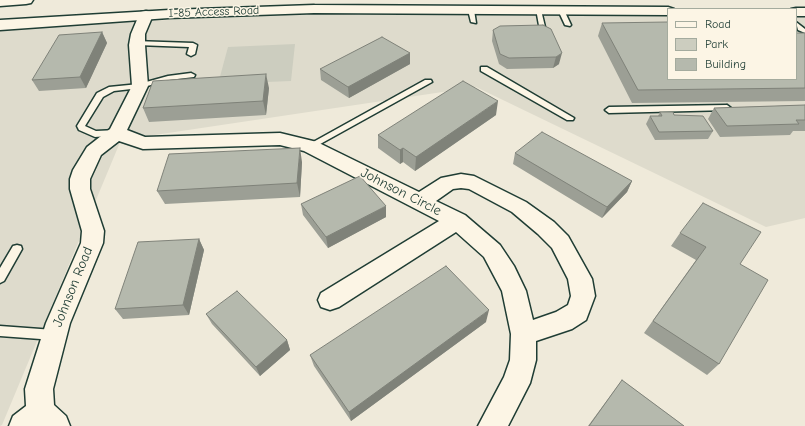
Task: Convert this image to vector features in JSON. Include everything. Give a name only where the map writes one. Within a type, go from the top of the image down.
[{"type":"main road","points":[[0,2],[26,0]]},
{"type":"main road","name":"I-85 Access Road","points":[[0,25],[146,15],[314,9],[472,16],[538,10],[667,13]]},
{"type":"street","points":[[140,86],[137,43],[140,26],[146,15]]},
{"type":"street","name":"Johnson Road","points":[[40,421],[39,389],[54,335],[92,243],[93,231],[80,189],[83,170],[94,151],[117,132],[140,86]]},
{"type":"street","name":"Johnson Circle","points":[[117,132],[143,143],[280,139],[310,146],[421,201],[457,221],[492,251],[506,273],[514,291],[524,334],[523,360],[516,383],[492,426]]},
{"type":"street","points":[[421,201],[448,183],[461,181],[474,183],[519,207],[546,228],[560,242],[580,279],[583,296],[576,312],[563,321],[524,334]]},
{"type":"street","points":[[330,300],[457,221]]},
{"type":"lane","points":[[538,10],[543,31]]},
{"type":"lane","points":[[560,10],[568,25]]},
{"type":"lane","points":[[797,25],[800,29],[805,31]]},
{"type":"lane","points":[[137,43],[193,45],[191,54]]},
{"type":"lane","points":[[484,69],[570,118]]},
{"type":"lane","points":[[117,132],[96,134],[85,130],[81,126],[100,95],[105,91],[140,86],[168,78],[191,74]]},
{"type":"lane","points":[[310,146],[428,82]]},
{"type":"lane","points":[[609,110],[734,107]]},
{"type":"lane","points":[[0,278],[17,249]]},
{"type":"lane","points":[[0,331],[54,335]]},
{"type":"shaded area","points":[[307,14],[667,16],[667,80],[797,80],[797,16],[805,17],[805,218],[766,227],[476,87],[121,140],[2,425],[0,426],[0,31],[124,22]]},
{"type":"green space","points":[[295,44],[291,81],[218,84],[228,47]]},
{"type":"building","points":[[667,22],[667,80],[797,80],[797,33],[805,33],[805,88],[638,90],[602,23]]},
{"type":"building","points":[[543,25],[551,29],[562,53],[556,57],[509,58],[500,54],[493,30],[500,26]]},
{"type":"building","points":[[102,32],[80,77],[32,80],[59,35]]},
{"type":"building","points":[[382,37],[410,53],[348,87],[320,69]]},
{"type":"building","points":[[266,74],[263,101],[143,108],[153,81]]},
{"type":"building","points":[[463,81],[498,101],[416,157],[403,148],[400,150],[378,135]]},
{"type":"building","points":[[805,105],[805,120],[796,120],[799,124],[727,126],[714,108]]},
{"type":"building","points":[[660,112],[673,112],[674,115],[703,116],[713,131],[659,132],[650,116],[662,116]]},
{"type":"building","points":[[542,132],[632,181],[607,207],[515,153]]},
{"type":"building","points":[[300,148],[297,183],[157,191],[169,154]]},
{"type":"building","points":[[360,176],[386,206],[326,237],[301,204]]},
{"type":"building","points":[[703,203],[761,232],[740,264],[768,280],[719,364],[653,321],[706,247],[680,233]]},
{"type":"building","points":[[199,239],[183,305],[115,309],[138,242]]},
{"type":"building","points":[[446,266],[489,310],[349,412],[310,355]]},
{"type":"building","points":[[237,291],[287,340],[256,367],[206,314]]},
{"type":"building","points":[[622,380],[684,426],[589,426]]}]
